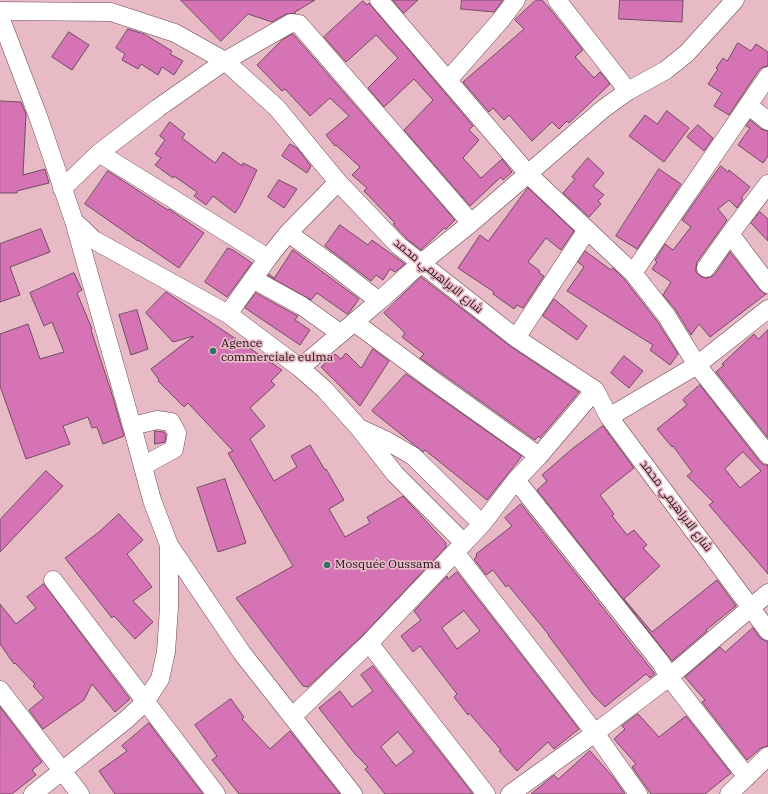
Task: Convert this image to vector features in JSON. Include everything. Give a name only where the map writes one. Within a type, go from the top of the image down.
[{"type":"street","points":[[379,0],[528,174],[633,273],[666,315],[697,365],[768,455]]},
{"type":"street","points":[[448,80],[500,21],[516,0]]},
{"type":"street","points":[[557,0],[628,91]]},
{"type":"street","points":[[300,368],[603,109],[628,91],[666,70],[687,53],[735,0]]},
{"type":"street","name":"شارع الابراهيمي محمد","points":[[0,12],[111,12],[175,33],[225,61],[277,108],[338,182],[398,245],[420,264],[516,338],[595,390],[609,417],[768,631]]},
{"type":"street","points":[[0,17],[38,116],[74,221],[152,500],[170,545],[242,653],[353,794]]},
{"type":"street","points":[[62,189],[99,153],[158,108],[225,61],[291,23],[299,24],[471,223]]},
{"type":"street","points":[[633,273],[768,76]]},
{"type":"street","points":[[748,106],[768,121]]},
{"type":"street","points":[[99,153],[268,258]]},
{"type":"street","points":[[228,314],[288,233],[338,182]]},
{"type":"street","points":[[706,268],[768,184]]},
{"type":"street","points":[[74,221],[94,240],[228,314],[300,368],[324,390],[359,428],[395,474],[459,547],[595,732],[638,794]]},
{"type":"street","points":[[516,338],[587,230]]},
{"type":"street","points":[[288,233],[379,301]]},
{"type":"street","points":[[730,234],[768,284]]},
{"type":"street","points":[[253,279],[302,306],[347,328],[435,382],[539,456]]},
{"type":"street","points":[[609,417],[697,365],[768,309]]},
{"type":"street","points":[[293,716],[369,643],[482,524],[516,480],[539,456],[595,390]]},
{"type":"street","points":[[132,426],[157,420],[171,422],[176,433],[174,449],[143,466]]},
{"type":"street","points":[[359,428],[387,441],[413,456],[482,524]]},
{"type":"street","points":[[516,480],[661,663],[669,677],[747,777]]},
{"type":"street","points":[[33,794],[128,718],[145,702],[160,679],[166,652],[169,608],[170,545]]},
{"type":"street","points":[[53,580],[216,794]]},
{"type":"street","points":[[510,794],[669,677],[768,593]]},
{"type":"street","points":[[369,643],[486,794]]},
{"type":"street","points":[[0,690],[80,794]]},
{"type":"street","points":[[728,794],[768,756]]},
{"type":"building","points":[[181,0],[315,0],[295,12],[296,13],[286,14],[272,22],[248,14],[221,41]]},
{"type":"building","points":[[393,0],[418,0],[404,13]]},
{"type":"building","points":[[462,0],[503,0],[494,12],[461,9]]},
{"type":"building","points":[[536,0],[542,0],[583,50],[575,57],[594,78],[600,72],[610,84],[569,123],[567,121],[559,129],[552,122],[532,141],[509,115],[504,120],[493,108],[489,112],[463,82],[524,29],[515,20]]},
{"type":"building","points":[[620,0],[683,0],[682,22],[619,19]]},
{"type":"building","points":[[363,1],[367,5],[369,3],[473,126],[469,130],[479,140],[463,158],[481,178],[502,159],[512,172],[503,180],[501,177],[470,206],[404,130],[433,100],[414,79],[384,107],[368,88],[398,58],[376,35],[346,62],[324,37]]},
{"type":"building","points":[[128,29],[144,34],[172,51],[170,54],[183,61],[174,75],[162,67],[158,75],[141,64],[138,69],[122,60],[125,54],[116,48]]},
{"type":"building","points":[[69,32],[89,45],[72,70],[52,57]]},
{"type":"building","points":[[293,34],[455,220],[446,229],[444,228],[421,250],[407,239],[393,224],[395,223],[364,191],[367,188],[352,175],[360,167],[336,145],[335,146],[326,135],[349,116],[330,98],[310,116],[285,89],[282,91],[257,65],[282,40]]},
{"type":"building","points":[[738,43],[751,51],[756,44],[768,52],[768,66],[759,70],[729,115],[714,106],[722,93],[708,84],[723,58],[727,61]]},
{"type":"building","points":[[0,101],[21,102],[26,114],[23,175],[45,169],[49,183],[17,191],[17,193],[0,193]]},
{"type":"building","points":[[667,111],[689,128],[664,162],[629,136],[645,115],[657,124]]},
{"type":"building","points":[[750,120],[761,129],[768,131],[768,156],[763,163],[738,145],[750,128],[746,126]]},
{"type":"building","points":[[170,122],[185,134],[182,138],[215,163],[223,152],[242,166],[243,163],[257,170],[240,206],[235,213],[213,196],[206,205],[194,196],[197,192],[174,176],[173,178],[155,165],[161,158],[155,154],[165,140],[160,136]]},
{"type":"building","points":[[698,125],[713,138],[704,151],[687,137]]},
{"type":"building","points":[[290,144],[297,148],[311,166],[307,173],[282,156]]},
{"type":"building","points":[[588,158],[604,173],[593,186],[604,195],[598,201],[601,204],[589,217],[563,193],[575,179],[572,177]]},
{"type":"building","points":[[721,166],[728,172],[729,170],[750,187],[741,198],[743,199],[737,208],[729,200],[718,209],[727,220],[697,262],[696,272],[705,278],[711,277],[715,274],[730,252],[760,290],[766,294],[710,337],[699,324],[691,335],[675,309],[663,295],[671,282],[652,269],[657,262],[655,260],[665,244],[673,250],[691,227],[682,220]]},
{"type":"building","points":[[659,169],[681,184],[637,249],[616,236]]},
{"type":"building","points":[[108,171],[204,233],[179,268],[85,204]]},
{"type":"building","points":[[279,180],[297,189],[284,208],[268,197]]},
{"type":"building","points":[[528,188],[574,231],[561,250],[546,238],[528,262],[544,276],[523,308],[517,305],[514,309],[493,294],[494,292],[458,268],[480,235],[488,241]]},
{"type":"building","points":[[760,212],[768,219],[768,241],[751,223]]},
{"type":"building","points":[[340,225],[368,245],[372,240],[405,264],[395,272],[390,269],[383,280],[376,275],[371,281],[325,246]]},
{"type":"building","points":[[41,229],[50,252],[10,267],[20,295],[0,302],[0,244]]},
{"type":"building","points":[[228,248],[252,263],[227,297],[205,282]]},
{"type":"building","points":[[293,250],[359,299],[349,313],[347,314],[317,293],[311,300],[268,276],[269,274],[274,278]]},
{"type":"building","points":[[585,251],[611,270],[613,268],[625,280],[657,321],[678,354],[670,365],[650,350],[653,345],[567,291],[584,267],[578,262]]},
{"type":"building","points":[[74,273],[82,290],[77,293],[92,329],[91,330],[124,436],[103,444],[97,427],[92,428],[88,417],[63,426],[70,444],[26,459],[0,386],[0,334],[28,324],[40,359],[64,352],[52,322],[44,326],[30,293]]},
{"type":"building","points":[[421,277],[510,346],[579,392],[540,438],[538,436],[535,440],[420,358],[424,354],[402,337],[405,333],[384,313]]},
{"type":"building","points":[[166,292],[282,370],[271,381],[275,385],[250,408],[265,426],[250,439],[274,481],[297,467],[291,456],[310,445],[344,500],[329,509],[345,537],[370,523],[367,517],[403,496],[446,543],[446,547],[362,636],[308,687],[303,686],[236,598],[293,566],[228,453],[233,451],[188,403],[184,407],[158,381],[159,380],[151,369],[194,336],[173,342],[146,313]]},
{"type":"building","points":[[256,293],[298,316],[295,320],[310,330],[300,345],[245,308]]},
{"type":"building","points":[[554,299],[587,326],[577,340],[543,316]]},
{"type":"building","points":[[137,310],[148,349],[131,355],[119,315]]},
{"type":"building","points":[[768,330],[768,438],[716,372],[724,365],[722,364],[754,334],[758,339]]},
{"type":"building","points":[[373,349],[389,361],[360,406],[321,367],[335,354],[341,359],[346,353],[361,368]]},
{"type":"building","points":[[624,356],[643,371],[629,388],[611,373]]},
{"type":"building","points":[[406,374],[522,456],[487,500],[425,450],[423,452],[372,411]]},
{"type":"building","points":[[700,385],[760,462],[764,465],[768,465],[768,574],[709,505],[713,502],[687,476],[692,472],[673,446],[672,447],[657,429],[687,405],[683,400]],"holes":[[[743,452],[761,471],[740,488],[725,469]]]},
{"type":"building","points":[[603,426],[634,468],[600,495],[614,514],[612,516],[627,535],[634,530],[647,545],[643,548],[660,566],[624,599],[652,632],[717,580],[736,606],[706,630],[707,631],[672,661],[537,490],[547,481],[542,475],[572,449]]},
{"type":"building","points":[[155,431],[164,432],[166,435],[165,442],[155,444]]},
{"type":"building","points":[[46,471],[63,486],[0,552],[0,520]]},
{"type":"building","points":[[225,479],[246,543],[218,552],[197,488]]},
{"type":"building","points":[[521,504],[655,674],[650,678],[646,674],[605,707],[594,696],[549,635],[508,585],[506,587],[493,570],[486,575],[474,559],[477,556],[476,554],[512,526],[505,518]]},
{"type":"building","points":[[119,514],[143,540],[127,554],[152,587],[133,601],[153,622],[135,639],[114,616],[112,618],[65,558],[99,532]]},
{"type":"building","points":[[457,572],[579,729],[554,749],[548,742],[517,771],[499,751],[501,750],[469,713],[468,715],[454,697],[457,694],[420,646],[413,652],[401,636],[421,620],[414,611],[447,576],[448,579]],"holes":[[[464,611],[480,631],[457,649],[442,628]]]},
{"type":"building","points":[[44,584],[130,699],[115,712],[92,684],[84,700],[43,729],[29,710],[44,698],[33,686],[35,684],[15,663],[14,664],[0,644],[0,604],[16,624],[36,608],[27,597]]},
{"type":"building","points":[[753,628],[760,638],[768,642],[768,746],[761,748],[747,760],[702,702],[705,700],[685,677],[720,647],[725,652]]},
{"type":"building","points":[[373,666],[473,794],[385,794],[365,769],[368,767],[355,754],[319,708],[340,691],[352,707],[373,691],[361,675]],"holes":[[[398,732],[414,752],[396,766],[381,747]]]},
{"type":"building","points":[[231,699],[244,717],[242,719],[270,749],[290,731],[340,794],[239,794],[212,760],[217,756],[195,725]]},
{"type":"building","points":[[0,707],[42,762],[32,770],[36,775],[12,794],[0,794]]},
{"type":"building","points":[[638,714],[659,737],[686,716],[731,773],[705,794],[651,794],[632,767],[636,764],[614,739],[625,729],[622,726]]},
{"type":"building","points":[[149,723],[203,794],[115,794],[99,771],[127,751],[122,746]]},
{"type":"building","points":[[590,751],[613,777],[625,794],[531,794],[554,775],[558,779]]},
{"type":"place","name":"Agence commerciale eulma","points":[[213,351]]},
{"type":"place","name":"Mosquée Oussama","points":[[327,565]]}]
